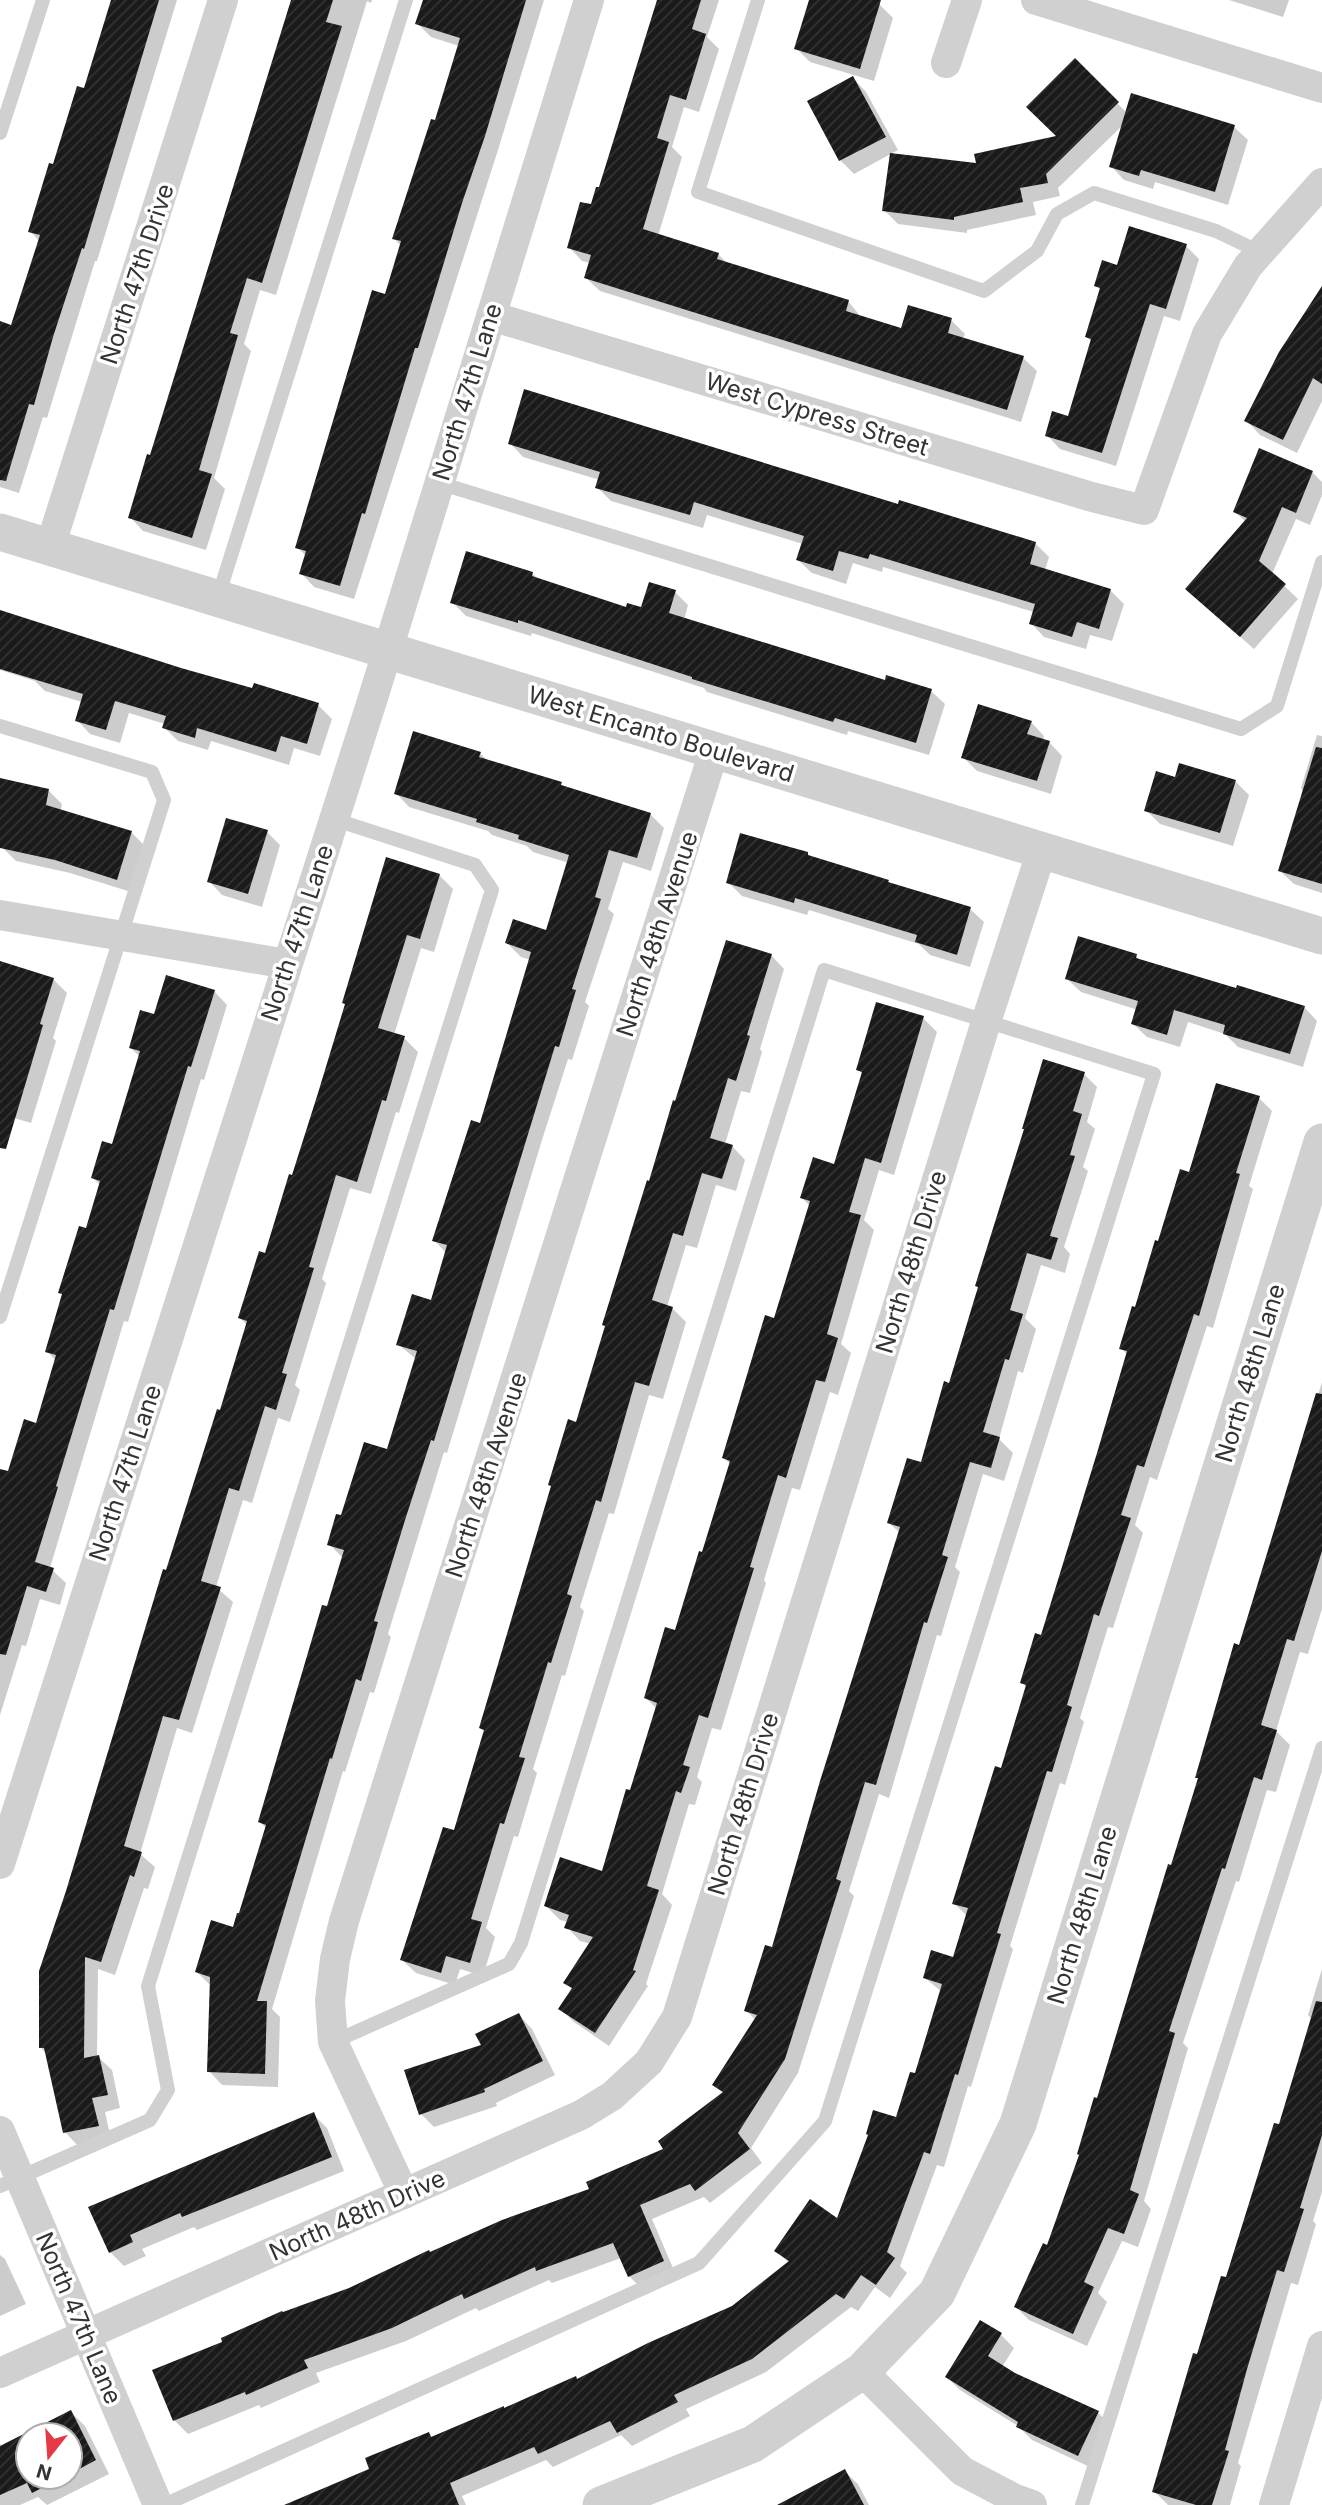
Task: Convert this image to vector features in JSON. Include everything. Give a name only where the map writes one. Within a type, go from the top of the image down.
[{"type":"street","name":"North 47th Drive","points":[[50,547],[223,0]]},
{"type":"street","name":"North 47th Lane","points":[[0,1864],[387,650],[589,0]]},
{"type":"street","points":[[946,62],[967,0]]},
{"type":"street","points":[[1037,0],[1322,88]]},
{"type":"street","points":[[1260,252],[1322,183]]},
{"type":"street","name":"West Cypress Street","points":[[491,316],[1092,497],[1144,510],[1207,334],[1248,266],[1260,252]]},
{"type":"street","name":"West Encanto Boulevard","points":[[0,532],[1322,936]]},
{"type":"street","name":"North 48th Avenue","points":[[404,2194],[333,2042],[330,2001],[335,1959],[344,1921],[714,751]]},
{"type":"street","name":"North 48th Drive","points":[[0,2373],[581,2115],[612,2096],[649,2062],[677,2017],[986,1022],[1042,850]]},
{"type":"street","points":[[0,915],[287,964]]},
{"type":"street","name":"North 48th Lane","points":[[601,2505],[753,2444],[862,2371],[937,2293],[1017,2124],[1322,1142]]},
{"type":"street","name":"North 47th Lane","points":[[0,2131],[10,2182],[85,2337],[161,2505]]},
{"type":"street","points":[[1274,2505],[1322,2346]]},
{"type":"street","points":[[862,2371],[962,2470],[1015,2499],[1032,2505]]},
{"type":"lane","points":[[0,132],[43,0]]},
{"type":"lane","points":[[218,598],[406,0]]},
{"type":"lane","points":[[758,0],[698,192],[984,291],[1037,251],[1057,214],[1094,192],[1216,231],[1260,252]]},
{"type":"lane","points":[[439,483],[1241,729],[1277,706],[1322,562]]},
{"type":"lane","points":[[0,726],[152,772],[164,800],[0,1317]]},
{"type":"lane","points":[[10,2182],[150,2120],[168,2090],[154,2006],[148,1986],[492,890],[475,865],[333,819]]},
{"type":"lane","points":[[161,2505],[699,2263],[825,2121],[1153,1074],[824,970],[520,1943],[509,1964],[333,2042]]},
{"type":"lane","points":[[1082,2505],[1322,1748]]},
{"type":"building","points":[[111,0],[159,0],[34,405],[29,404],[6,481],[0,480],[0,321],[11,325],[40,235],[28,232],[49,163],[53,164],[77,86],[84,88]]},
{"type":"building","points":[[291,0],[333,0],[326,22],[342,26],[262,283],[247,278],[230,333],[238,335],[199,470],[212,474],[192,538],[128,518]]},
{"type":"building","points":[[423,0],[526,0],[418,348],[415,348],[365,514],[362,513],[340,586],[299,574],[306,551],[295,548],[372,290],[385,294],[401,241],[392,239],[431,119],[435,120],[460,38],[415,24]]},
{"type":"building","points":[[657,0],[701,0],[692,29],[706,34],[686,100],[670,95],[657,138],[669,142],[643,229],[719,253],[717,259],[849,300],[846,311],[901,328],[908,305],[952,318],[948,333],[1024,356],[1007,410],[584,278],[591,255],[567,248],[580,202],[591,204],[596,187],[599,187]]},
{"type":"building","points":[[809,0],[881,0],[860,69],[794,49]]},
{"type":"building","points":[[1075,58],[1119,102],[1046,174],[1048,183],[1020,188],[1023,202],[954,217],[954,220],[882,211],[890,153],[976,163],[974,154],[1056,136],[1026,107]]},
{"type":"building","points":[[853,76],[886,137],[839,161],[807,101]]},
{"type":"building","points":[[1131,93],[1235,125],[1215,192],[1141,170],[1139,176],[1109,167]]},
{"type":"building","points":[[1129,226],[1187,244],[1166,309],[1150,304],[1102,453],[1045,436],[1052,411],[1068,416],[1091,339],[1085,337],[1100,288],[1094,286],[1102,260],[1117,265]]},
{"type":"building","points":[[1322,286],[1322,384],[1313,378],[1283,440],[1244,421],[1279,352]]},
{"type":"building","points":[[524,389],[898,504],[899,500],[1036,542],[1030,564],[1111,589],[1099,629],[1077,622],[1072,637],[1029,624],[1035,604],[870,554],[868,559],[839,551],[833,571],[796,560],[804,536],[694,502],[690,515],[595,488],[600,472],[508,444]]},
{"type":"building","points":[[1259,448],[1313,471],[1296,513],[1282,507],[1259,561],[1286,584],[1240,637],[1185,589],[1247,518],[1233,512]]},
{"type":"building","points":[[466,551],[533,572],[532,576],[626,607],[627,603],[641,607],[649,582],[676,590],[669,613],[885,680],[886,675],[932,689],[916,743],[835,718],[833,722],[692,679],[518,620],[518,623],[450,603]]},
{"type":"building","points":[[0,610],[181,668],[252,688],[254,683],[319,703],[307,744],[281,736],[276,752],[197,728],[195,738],[162,728],[166,716],[115,701],[106,730],[75,721],[83,694],[0,669]]},
{"type":"building","points":[[978,704],[1032,721],[1027,734],[1050,741],[1037,781],[961,758]]},
{"type":"building","points":[[413,731],[481,752],[479,757],[651,813],[637,858],[609,850],[595,897],[601,899],[572,989],[576,990],[559,1047],[555,1046],[434,1441],[431,1440],[405,1520],[374,1621],[378,1622],[361,1681],[356,1679],[332,1759],[330,1758],[257,2001],[267,2001],[265,2074],[207,2072],[210,1977],[195,1972],[211,1920],[233,1927],[239,1913],[266,1825],[258,1822],[322,1605],[327,1606],[344,1550],[327,1545],[336,1514],[341,1515],[364,1442],[387,1449],[417,1351],[396,1345],[412,1294],[431,1300],[447,1245],[432,1241],[471,1120],[480,1123],[531,952],[505,943],[513,919],[546,930],[569,855],[518,839],[519,835],[476,822],[477,819],[394,794]]},
{"type":"building","points":[[1316,747],[1322,748],[1322,884],[1278,871]]},
{"type":"building","points":[[1179,763],[1236,780],[1220,833],[1144,811],[1156,771],[1175,777]]},
{"type":"building","points":[[0,778],[49,789],[46,805],[132,831],[117,880],[55,860],[0,848]]},
{"type":"building","points":[[226,818],[268,830],[248,894],[207,882]]},
{"type":"building","points":[[740,833],[808,852],[808,855],[889,880],[888,882],[971,907],[957,955],[915,942],[917,935],[795,898],[794,903],[726,883]]},
{"type":"building","points":[[386,857],[440,874],[420,939],[407,935],[378,1028],[405,1036],[386,1101],[382,1100],[357,1182],[336,1175],[309,1267],[314,1268],[282,1373],[287,1374],[276,1410],[265,1406],[239,1491],[229,1488],[201,1581],[221,1587],[179,1720],[163,1716],[124,1846],[142,1852],[134,1877],[130,1875],[101,1962],[85,1957],[84,2058],[99,2055],[108,2095],[92,2098],[99,2126],[63,2133],[44,2048],[39,2048],[39,1971],[66,1891],[163,1569],[166,1570],[217,1409],[220,1410],[247,1321],[238,1318],[259,1251],[265,1253],[289,1174],[292,1175],[345,1004],[342,1003]]},
{"type":"building","points":[[1078,936],[1137,954],[1136,958],[1305,1006],[1290,1054],[1223,1034],[1225,1025],[1174,1010],[1167,1035],[1131,1024],[1138,1001],[1065,979]]},
{"type":"building","points":[[726,940],[772,954],[736,1081],[728,1078],[710,1138],[733,1145],[722,1179],[702,1173],[683,1236],[673,1233],[652,1300],[673,1307],[649,1386],[635,1382],[601,1502],[596,1500],[567,1594],[572,1596],[551,1663],[548,1662],[519,1757],[525,1758],[504,1824],[500,1823],[471,1919],[482,1922],[470,1963],[446,1956],[441,1973],[400,1960],[443,1827],[454,1830],[484,1730],[479,1728],[551,1486],[548,1485],[568,1419],[576,1422],[605,1326],[602,1325],[647,1180],[649,1181]]},
{"type":"building","points":[[0,961],[54,978],[40,1024],[43,1025],[6,1149],[0,1148]]},
{"type":"building","points":[[166,975],[215,990],[191,1067],[188,1066],[114,1310],[110,1309],[56,1486],[58,1487],[35,1562],[54,1568],[46,1592],[27,1586],[6,1655],[0,1654],[0,1469],[8,1471],[24,1419],[36,1423],[56,1355],[45,1352],[62,1294],[58,1293],[79,1226],[86,1228],[100,1181],[91,1178],[102,1141],[112,1144],[140,1051],[129,1048],[140,1010],[154,1014]]},
{"type":"building","points":[[876,1002],[924,1016],[881,1163],[865,1158],[849,1212],[861,1215],[827,1334],[838,1338],[825,1382],[816,1380],[786,1478],[778,1475],[750,1567],[754,1568],[708,1718],[699,1715],[683,1765],[690,1767],[681,1793],[676,1791],[647,1886],[659,1890],[633,1970],[636,1971],[595,2033],[558,2009],[572,1988],[563,1983],[593,1937],[564,1928],[569,1915],[544,1906],[560,1857],[602,1871],[626,1789],[630,1790],[657,1703],[644,1698],[665,1627],[675,1630],[699,1551],[702,1552],[730,1461],[722,1458],[765,1315],[774,1318],[810,1201],[800,1198],[813,1157],[834,1164],[862,1072],[856,1070]]},
{"type":"building","points":[[1043,1059],[1085,1072],[1073,1111],[1082,1114],[1070,1155],[1075,1156],[1050,1236],[1058,1238],[1051,1260],[1027,1253],[1010,1310],[1023,1314],[1009,1360],[1005,1359],[983,1432],[1000,1437],[991,1468],[970,1462],[942,1555],[948,1557],[927,1623],[924,1622],[876,1785],[865,1782],[836,1879],[841,1881],[785,2059],[738,2133],[750,2149],[695,2191],[690,2184],[640,2205],[664,2261],[628,2277],[613,2243],[536,2271],[535,2267],[464,2299],[462,2294],[392,2328],[304,2360],[308,2368],[246,2395],[245,2392],[173,2421],[152,2370],[222,2342],[221,2338],[282,2311],[349,2288],[429,2250],[430,2252],[502,2220],[589,2189],[586,2182],[663,2149],[658,2141],[723,2092],[712,2085],[757,2015],[744,2011],[765,1945],[772,1947],[820,1781],[900,1527],[887,1523],[907,1458],[921,1462],[944,1381],[949,1383]]},
{"type":"building","points":[[1216,1083],[1260,1096],[1236,1173],[1240,1174],[1199,1316],[1194,1314],[1144,1467],[1137,1465],[1121,1515],[1131,1518],[1099,1616],[1094,1614],[1067,1705],[1072,1707],[1052,1772],[1047,1771],[997,1933],[1001,1934],[958,2075],[955,2074],[930,2154],[924,2152],[887,2252],[895,2258],[876,2285],[861,2275],[844,2299],[836,2294],[752,2359],[674,2395],[678,2402],[617,2433],[610,2421],[538,2454],[534,2447],[450,2483],[459,2505],[284,2505],[369,2469],[365,2458],[429,2432],[431,2437],[576,2376],[577,2379],[648,2343],[732,2306],[789,2261],[774,2251],[810,2199],[837,2218],[868,2135],[866,2134],[873,2110],[896,2117],[910,2072],[915,2073],[942,1984],[923,1978],[931,1950],[953,1957],[968,1908],[952,1904],[995,1766],[1001,1768],[1026,1685],[1020,1683],[1035,1633],[1041,1635],[1097,1453],[1127,1351],[1119,1349],[1155,1240],[1158,1241],[1180,1169],[1189,1172]]},
{"type":"building","points":[[1316,1393],[1322,1394],[1322,1551],[1294,1641],[1287,1639],[1261,1725],[1277,1730],[1262,1780],[1254,1777],[1169,2031],[1175,2033],[1130,2190],[1139,2194],[1124,2234],[1108,2228],[1084,2282],[1094,2287],[1073,2334],[1014,2307],[1043,2243],[1047,2245],[1079,2155],[1077,2154],[1094,2097],[1097,2098],[1168,1864],[1171,1865],[1198,1778],[1195,1778],[1234,1643],[1239,1645]]},
{"type":"building","points":[[1316,2001],[1322,2002],[1322,2135],[1300,2208],[1304,2209],[1284,2272],[1277,2270],[1247,2369],[1225,2450],[1229,2451],[1212,2505],[1196,2505],[1152,2492],[1193,2353],[1197,2354],[1221,2276],[1226,2277],[1274,2123],[1279,2124]]},
{"type":"building","points":[[519,2013],[543,2061],[484,2089],[485,2092],[419,2115],[404,2070],[481,2045],[475,2034]]},
{"type":"building","points":[[314,2112],[332,2157],[182,2217],[180,2213],[130,2235],[133,2242],[109,2253],[88,2207]]},
{"type":"building","points":[[980,2320],[1002,2333],[988,2356],[1015,2373],[1099,2411],[1078,2456],[1016,2427],[1018,2422],[945,2377]]},
{"type":"building","points":[[71,2410],[76,2421],[49,2421]]},
{"type":"building","points":[[84,2436],[96,2460],[84,2466]]},
{"type":"building","points":[[14,2439],[14,2489],[0,2495],[0,2446]]},
{"type":"building","points":[[845,2469],[864,2505],[777,2505]]}]
